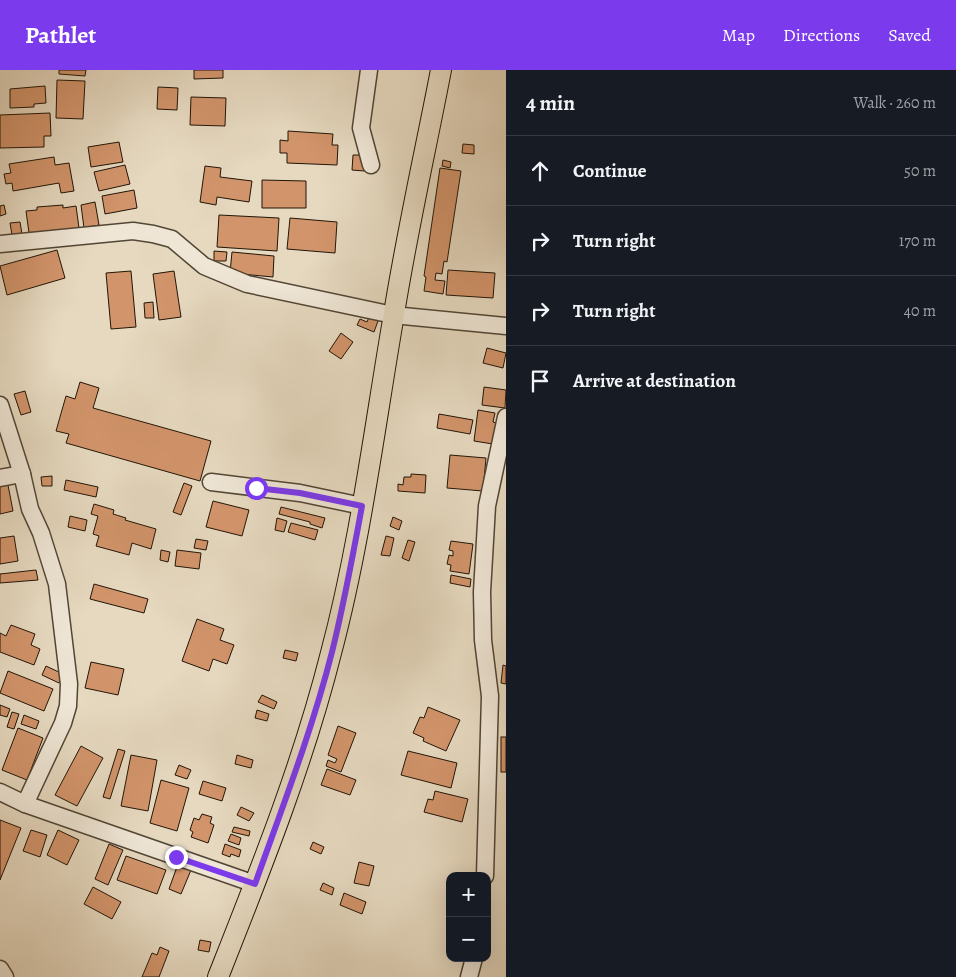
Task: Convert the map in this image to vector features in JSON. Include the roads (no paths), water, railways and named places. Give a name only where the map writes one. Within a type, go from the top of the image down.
[{"type":"main road","points":[[218,977],[255,884],[300,759],[332,652],[362,506],[393,316],[441,70]]},
{"type":"street","points":[[369,70],[361,128],[371,165]]},
{"type":"street","points":[[0,244],[133,231],[153,234],[172,239],[204,266],[247,284],[393,316],[506,326]]},
{"type":"street","points":[[0,405],[22,474],[30,510],[41,534],[57,584],[70,684],[64,723],[25,804]]},
{"type":"street","points":[[485,872],[490,696],[483,640],[482,592],[487,506],[506,417]]},
{"type":"street","points":[[0,478],[22,474]]},
{"type":"street","points":[[211,482],[300,493],[362,506]]},
{"type":"street","points":[[0,792],[25,804],[255,884]]},
{"type":"street","points":[[469,977],[473,962]]},
{"type":"street","points":[[0,969],[5,977]]}]
